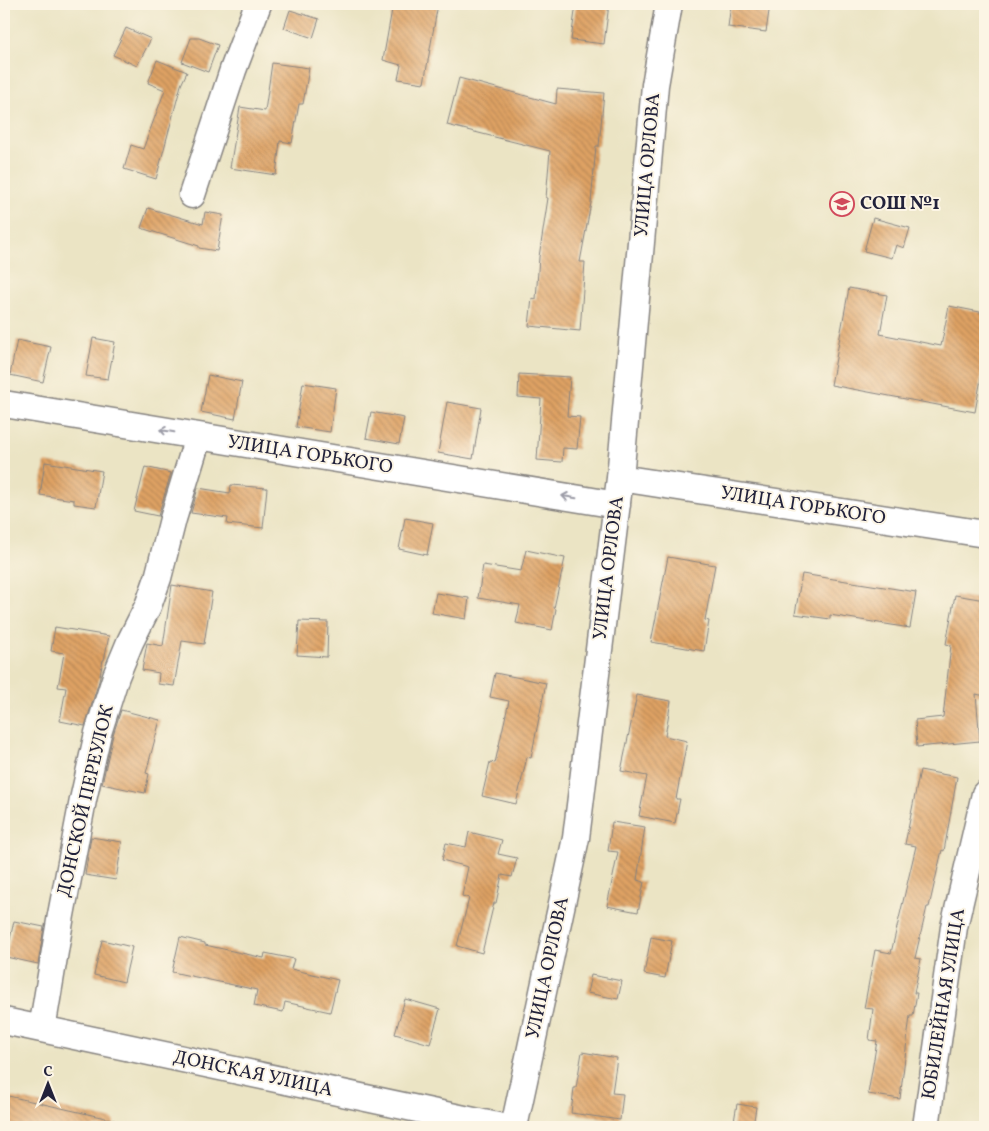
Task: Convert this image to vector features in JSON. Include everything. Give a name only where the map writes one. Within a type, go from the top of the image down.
[{"type":"street","points":[[192,195],[233,70],[258,4]]},
{"type":"street","name":"УЛИЦА ОРЛОВА","points":[[514,1127],[576,838],[620,478],[655,85],[669,4]]},
{"type":"street","name":"УЛИЦА ГОРЬКОГО","points":[[4,404],[617,505]]},
{"type":"street","name":"ДОНСКОЙ ПЕРЕУЛОК","points":[[42,1029],[82,800],[98,733],[123,659],[148,606],[158,578],[173,519],[198,437]]},
{"type":"street","name":"УЛИЦА ГОРЬКОГО","points":[[620,478],[985,534]]},
{"type":"street","name":"ЮБИЛЕЙНАЯ УЛИЦА","points":[[926,1127],[954,927],[985,794]]},
{"type":"street","name":"ДОНСКАЯ УЛИЦА","points":[[4,1021],[502,1127]]},
{"type":"building","points":[[393,4],[438,4],[424,83],[398,79],[401,65],[383,60]]},
{"type":"building","points":[[576,4],[609,4],[604,44],[571,40]]},
{"type":"building","points":[[731,4],[770,4],[766,32],[728,27]]},
{"type":"building","points":[[290,10],[319,19],[313,38],[284,28]]},
{"type":"building","points":[[126,28],[151,39],[137,66],[113,55]]},
{"type":"building","points":[[191,38],[199,38],[218,45],[208,72],[182,62]]},
{"type":"building","points":[[157,60],[187,72],[181,85],[156,179],[124,169],[131,145],[143,149],[165,90],[148,83]]},
{"type":"building","points":[[272,63],[309,68],[303,104],[299,104],[292,143],[280,141],[276,175],[230,168],[240,107],[265,111]]},
{"type":"building","points":[[459,78],[556,104],[557,89],[604,93],[599,146],[596,146],[591,203],[580,262],[585,262],[580,331],[529,326],[532,298],[536,299],[539,257],[548,198],[546,198],[550,151],[447,125]]},
{"type":"building","points":[[148,208],[203,224],[205,212],[223,215],[217,251],[199,248],[199,246],[141,228]]},
{"type":"building","points":[[873,218],[910,228],[904,248],[896,245],[892,258],[864,251]]},
{"type":"building","points":[[849,288],[887,295],[880,334],[941,346],[949,306],[985,313],[985,356],[975,412],[831,385]]},
{"type":"building","points":[[93,338],[115,342],[108,379],[86,376]]},
{"type":"building","points":[[17,340],[51,347],[43,382],[10,375]]},
{"type":"building","points":[[519,374],[570,377],[567,416],[580,417],[577,449],[563,448],[562,462],[537,460],[541,399],[518,397]]},
{"type":"building","points":[[208,375],[242,382],[235,419],[201,412]]},
{"type":"building","points":[[303,383],[336,388],[330,432],[296,427]]},
{"type":"building","points":[[447,402],[481,408],[473,459],[438,453]]},
{"type":"building","points":[[371,412],[404,418],[399,444],[366,438]]},
{"type":"building","points":[[45,462],[102,471],[96,507],[74,504],[74,500],[40,495]]},
{"type":"building","points":[[145,467],[171,473],[158,516],[134,511]]},
{"type":"building","points":[[231,485],[267,488],[263,528],[227,524],[228,518],[191,513],[198,488],[230,493]]},
{"type":"building","points":[[405,518],[433,523],[427,555],[399,549]]},
{"type":"building","points":[[526,550],[565,558],[554,608],[556,609],[552,630],[516,623],[520,605],[478,598],[483,565],[521,571]]},
{"type":"building","points":[[668,557],[715,565],[705,620],[709,621],[704,651],[651,642]]},
{"type":"building","points":[[802,574],[916,592],[910,628],[830,615],[830,619],[795,614]]},
{"type":"building","points":[[172,585],[212,592],[204,644],[182,641],[174,686],[158,684],[159,673],[142,670],[147,643],[163,646]]},
{"type":"building","points":[[436,593],[469,598],[466,619],[432,613]]},
{"type":"building","points":[[955,595],[985,600],[985,696],[976,694],[980,741],[917,747],[915,720],[943,717],[951,645],[946,644]]},
{"type":"building","points":[[299,621],[328,622],[327,657],[297,655]]},
{"type":"building","points":[[55,627],[109,636],[99,681],[85,726],[60,721],[66,688],[58,687],[64,653],[51,651]]},
{"type":"building","points":[[495,673],[546,683],[531,758],[527,757],[516,804],[482,796],[490,762],[495,763],[509,701],[490,697]]},
{"type":"building","points":[[637,695],[671,701],[665,736],[687,741],[676,799],[680,799],[675,823],[639,816],[647,776],[621,771]]},
{"type":"building","points":[[121,710],[160,720],[146,773],[149,774],[145,793],[102,784],[113,735]]},
{"type":"building","points":[[920,770],[957,777],[944,851],[942,850],[915,958],[921,959],[914,993],[917,993],[913,1016],[910,1016],[900,1099],[868,1094],[877,1041],[869,1040],[873,1009],[864,1008],[875,950],[891,953],[916,846],[905,844]]},
{"type":"building","points":[[612,822],[645,827],[637,880],[644,882],[638,912],[607,906],[618,852],[608,851]]},
{"type":"building","points":[[469,832],[502,840],[498,854],[517,858],[512,877],[502,875],[482,953],[457,946],[469,898],[462,896],[468,867],[442,860],[446,843],[466,847]]},
{"type":"building","points":[[91,837],[122,842],[116,880],[85,875]]},
{"type":"building","points":[[14,921],[44,927],[38,964],[6,957]]},
{"type":"building","points":[[180,937],[205,943],[205,945],[264,958],[265,953],[294,959],[291,969],[338,980],[330,1012],[285,1002],[283,1012],[254,1006],[257,990],[172,972]]},
{"type":"building","points":[[651,937],[672,941],[665,978],[644,974]]},
{"type":"building","points":[[102,940],[132,947],[124,982],[94,975]]},
{"type":"building","points":[[591,975],[622,981],[618,999],[587,993]]},
{"type":"building","points":[[405,999],[440,1009],[430,1044],[395,1034]]},
{"type":"building","points":[[582,1052],[617,1058],[612,1093],[623,1094],[620,1120],[571,1113]]},
{"type":"building","points":[[4,1095],[114,1120],[114,1127],[16,1127],[4,1124]]},
{"type":"building","points":[[737,1104],[756,1107],[753,1127],[733,1127]]},
{"type":"place","name":"СОШ №1","points":[[842,204]]}]
